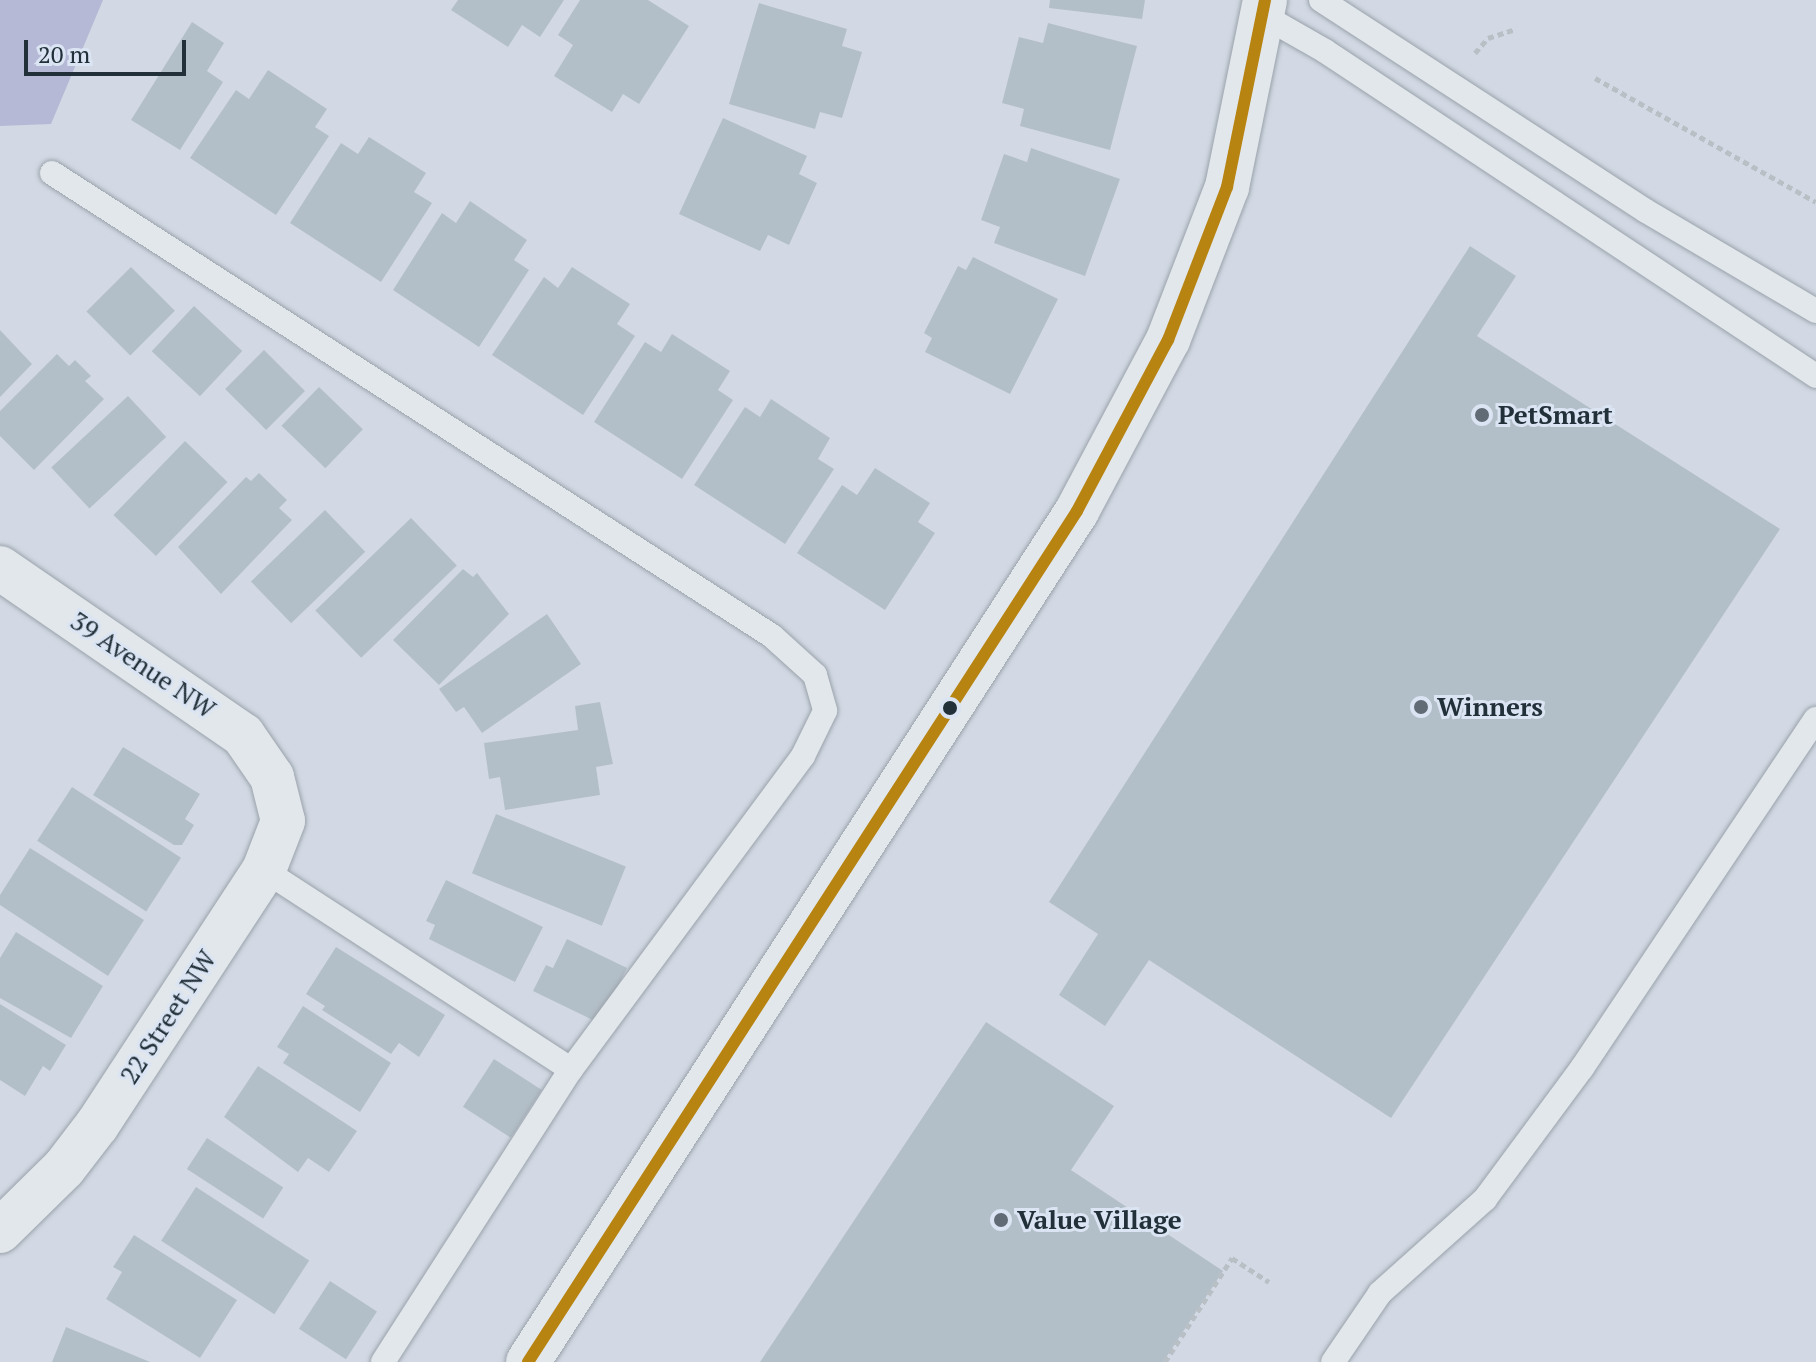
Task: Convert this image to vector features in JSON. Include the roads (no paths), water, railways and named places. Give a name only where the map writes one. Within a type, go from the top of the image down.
[{"type":"street","points":[[528,1362],[1077,511],[1168,340],[1227,187],[1263,8]]},
{"type":"street","name":"39 Avenue NW","points":[[5,582],[243,735],[272,777]]},
{"type":"street","name":"22 Street NW","points":[[0,1231],[64,1168],[97,1125],[264,870],[283,821],[272,777]]},
{"type":"lane","points":[[1321,0],[1646,211],[1816,311]]},
{"type":"lane","points":[[1263,8],[1816,376]]},
{"type":"lane","points":[[52,173],[760,628],[815,675],[825,711],[803,756],[571,1069],[383,1362]]},
{"type":"lane","points":[[1333,1362],[1380,1293],[1485,1199],[1582,1068],[1816,719]]},
{"type":"lane","points":[[264,870],[571,1069]]},
{"type":"place","name":"PetSmart","points":[[1482,415]]},
{"type":"place","name":"Winners","points":[[1421,707]]},
{"type":"place","name":"Value Village","points":[[1001,1220]]}]
